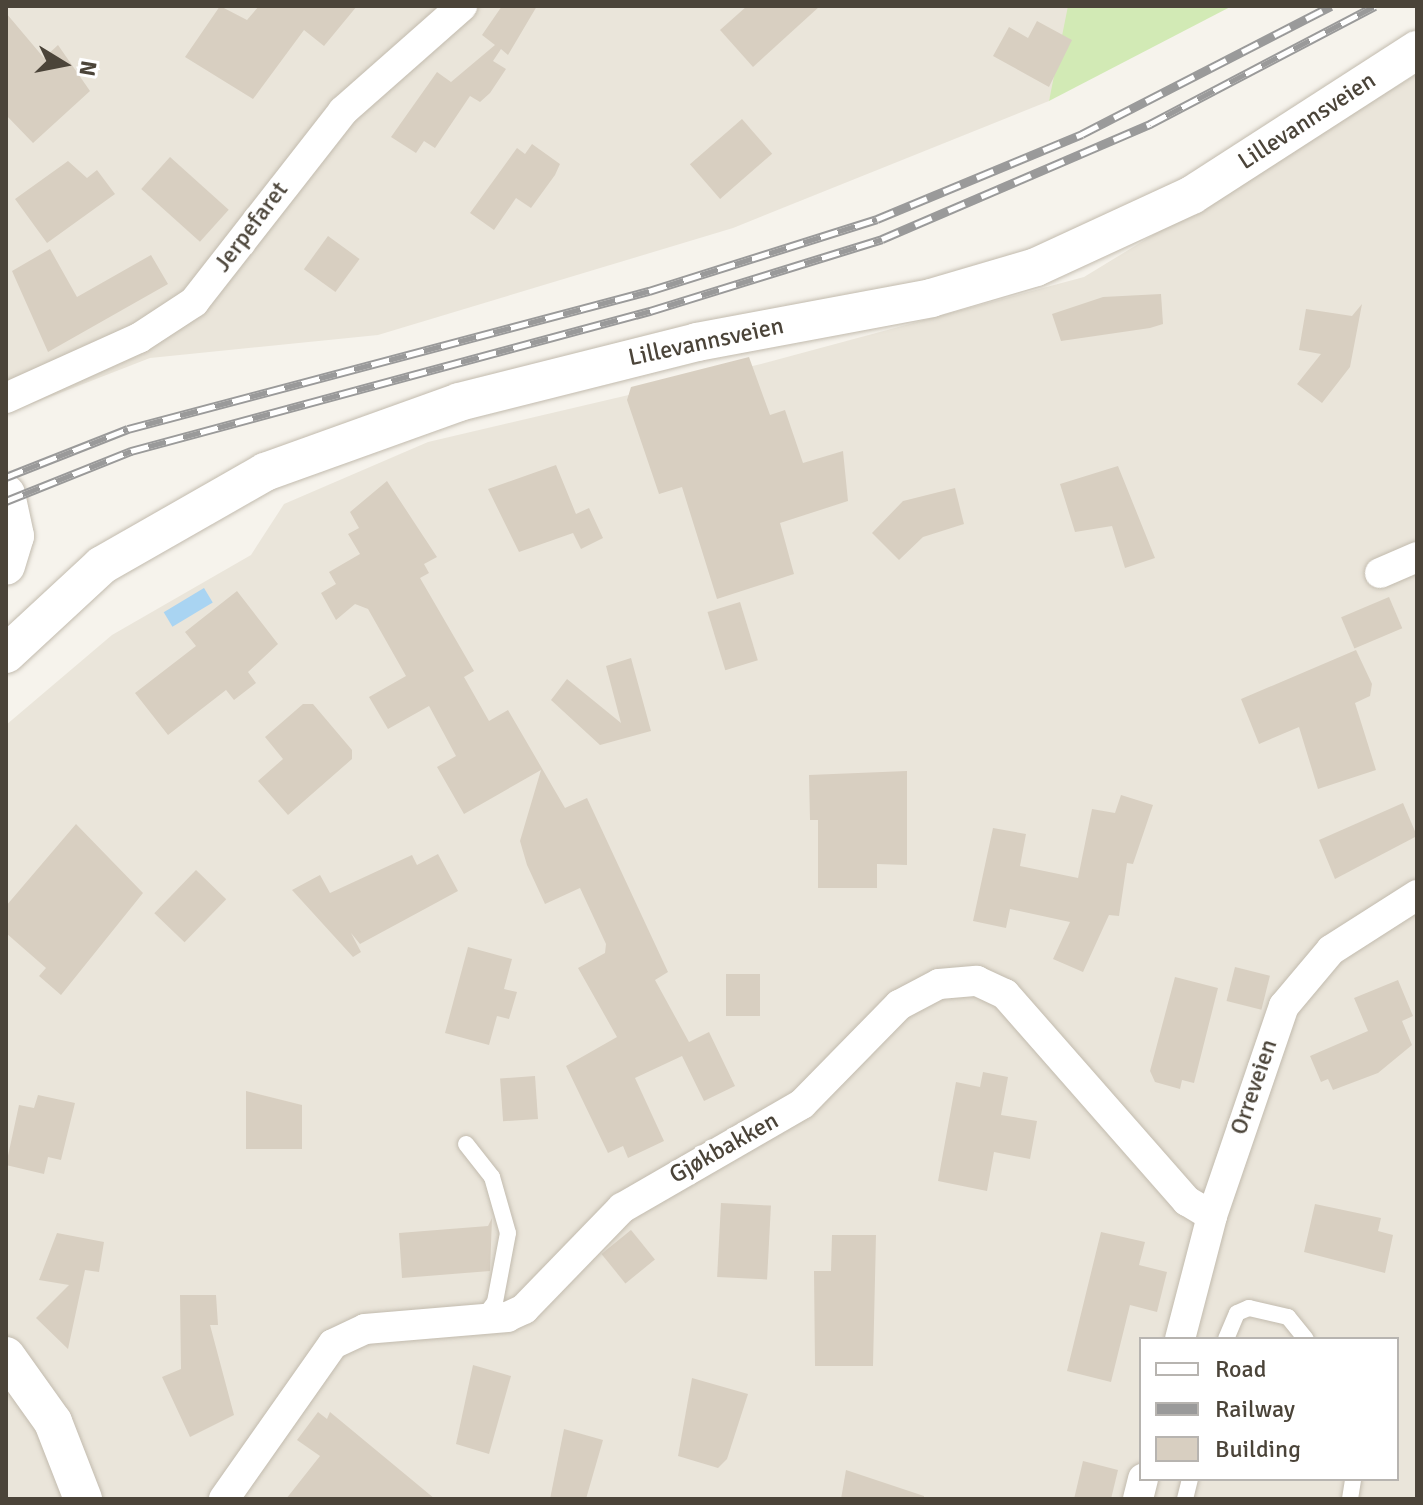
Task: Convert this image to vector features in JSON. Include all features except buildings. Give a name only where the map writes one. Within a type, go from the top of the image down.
[{"type":"street","name":"Jerpefaret","points":[[6,398],[139,338],[194,302],[343,111],[462,6]]},
{"type":"street","name":"Lillevannsveien","points":[[6,654],[102,565],[265,472],[489,394],[697,342],[931,298],[1036,267],[1192,195],[1417,50]]},
{"type":"street","points":[[6,494],[15,536],[6,566]]},
{"type":"street","points":[[1380,573],[1417,557]]},
{"type":"street","name":"Orreveien","points":[[1181,1337],[1212,1216],[1284,1006],[1331,950],[1417,895]]},
{"type":"street","name":"Gjøkbakken","points":[[224,1499],[322,1359],[348,1334],[483,1318],[524,1309],[644,1191],[802,1104],[899,1005],[958,981],[1005,994],[1187,1201],[1212,1216]]},
{"type":"street","points":[[6,1356],[53,1422],[83,1499]]},
{"type":"lane","points":[[466,1144],[492,1177],[508,1233],[495,1302],[483,1318]]},
{"type":"lane","points":[[1227,1337],[1237,1313],[1249,1308],[1288,1317],[1304,1337]]},
{"type":"shaded area","points":[[6,6],[1068,6],[1071,16],[1049,101],[733,228],[378,335],[150,358],[6,414]]},
{"type":"shaded area","points":[[1417,74],[1417,1499],[6,1499],[6,725],[112,635],[251,555],[284,504],[428,442],[761,364],[1084,277]]},
{"type":"green space","points":[[1068,6],[1232,6],[1049,101]]},
{"type":"water","points":[[204,588],[213,603],[172,627],[164,612]]},
{"type":"railway","points":[[6,477],[128,429],[649,291],[877,219],[1082,134],[1331,6]]},
{"type":"railway","points":[[6,501],[131,451],[650,311],[882,239],[1150,124],[1375,6]]}]
